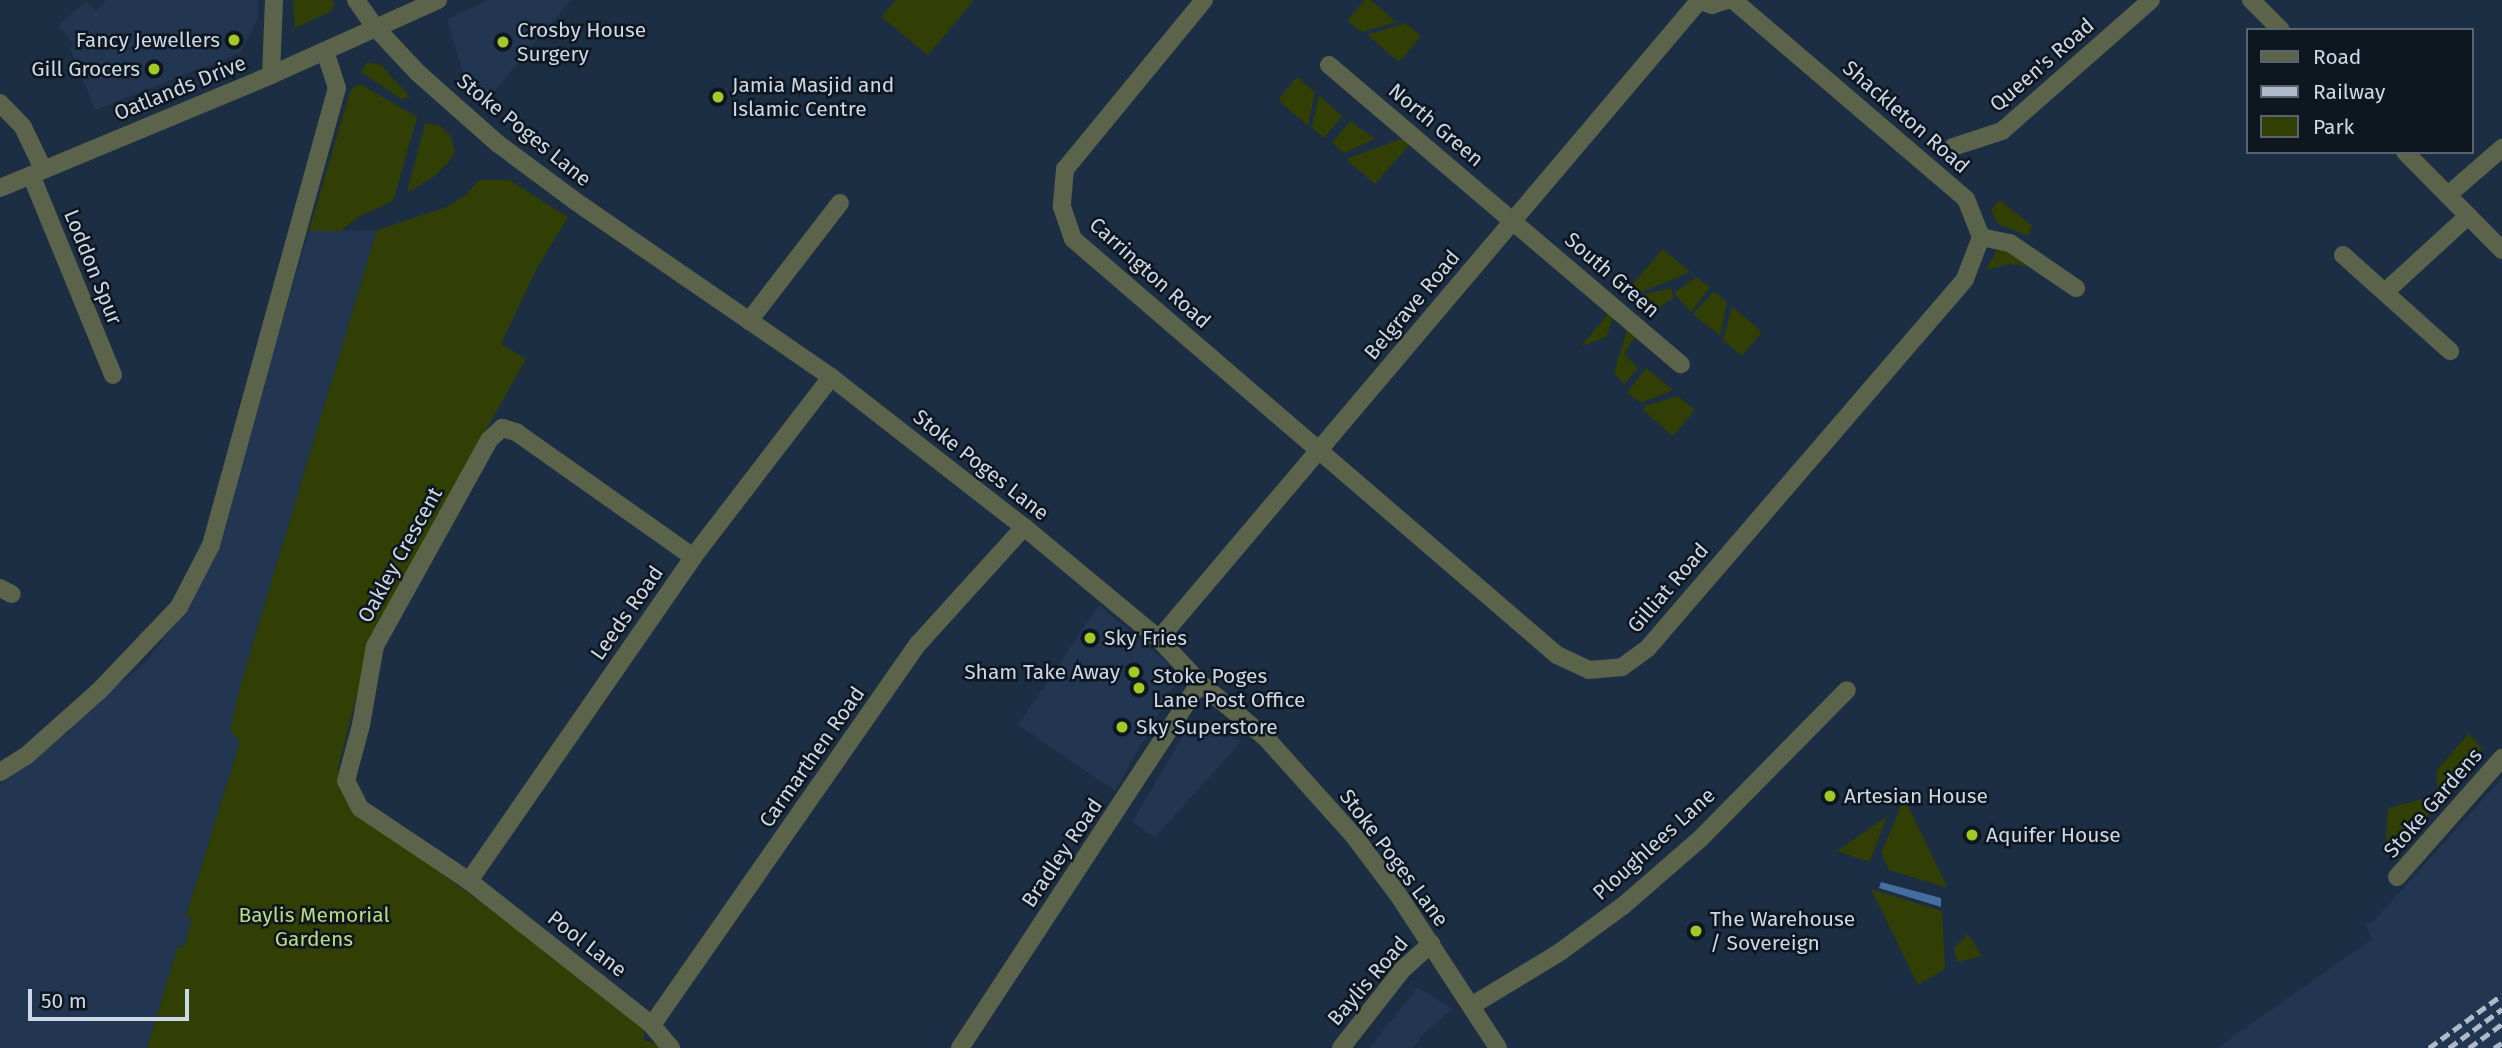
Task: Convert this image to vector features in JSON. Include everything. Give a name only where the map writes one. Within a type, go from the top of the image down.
[{"type":"street","points":[[271,75],[274,0]]},
{"type":"street","name":"Stoke Poges Lane","points":[[356,0],[374,26],[418,73],[497,143],[831,377],[1024,527],[1159,639],[1200,683],[1266,738],[1354,836],[1431,944],[1498,1048]]},
{"type":"street","name":"Oatlands Drive","points":[[0,188],[271,75],[374,26],[438,0]]},
{"type":"street","name":"Carrington Road","points":[[1204,0],[1065,169],[1062,207],[1073,239],[1318,451]]},
{"type":"street","name":"Belgrave Road","points":[[1159,639],[1699,0],[1712,5],[1727,0]]},
{"type":"street","name":"Shackleton Road","points":[[1733,0],[1966,199],[1981,237]]},
{"type":"street","name":"Queen's Road","points":[[1953,147],[2002,131],[2151,0]]},
{"type":"street","points":[[2251,0],[2279,28]]},
{"type":"street","points":[[0,772],[26,756],[99,691],[179,607],[211,545],[337,88],[325,51]]},
{"type":"street","name":"North Green","points":[[1329,65],[1514,221]]},
{"type":"street","name":"Loddon Spur","points":[[0,103],[23,127],[37,172],[113,375]]},
{"type":"street","points":[[2448,195],[2502,148]]},
{"type":"street","points":[[2407,154],[2502,250]]},
{"type":"street","points":[[749,321],[840,203]]},
{"type":"street","points":[[2385,292],[2468,216]]},
{"type":"street","name":"South Green","points":[[1514,221],[1681,365]]},
{"type":"street","points":[[1981,237],[2010,243],[2077,288]]},
{"type":"street","name":"Gilliat Road","points":[[1318,451],[1557,656],[1589,670],[1622,667],[1647,649],[1965,279],[1981,237]]},
{"type":"street","points":[[2343,255],[2450,351]]},
{"type":"street","name":"Leeds Road","points":[[469,881],[693,557],[831,377]]},
{"type":"street","name":"Oakley Crescent","points":[[469,881],[360,808],[346,781],[361,725],[375,646],[489,440],[502,428],[516,432],[693,557]]},
{"type":"street","name":"Carmarthen Road","points":[[652,1025],[918,644],[1024,527]]},
{"type":"street","name":"Bradley Road","points":[[960,1048],[1129,793],[1180,708],[1200,683]]},
{"type":"street","name":"Ploughlees Lane","points":[[1471,1006],[1560,952],[1624,905],[1700,839],[1847,690]]},
{"type":"street","name":"Stoke Gardens","points":[[2397,877],[2502,758]]},
{"type":"street","name":"Pool Lane","points":[[469,881],[652,1025],[671,1048]]},
{"type":"street","name":"Baylis Road","points":[[1341,1048],[1403,969],[1431,944]]},
{"type":"shaded area","points":[[107,0],[258,0],[258,19],[240,53],[95,110],[70,48],[74,44],[58,26],[86,1],[96,10]]},
{"type":"shaded area","points":[[489,0],[571,0],[487,100],[467,86],[447,19]]},
{"type":"shaded area","points":[[377,230],[242,680],[240,742],[186,916],[192,918],[184,947],[178,946],[147,1048],[0,1048],[0,784],[52,742],[68,733],[80,715],[144,664],[183,614],[208,566],[309,231]]},
{"type":"shaded area","points":[[1099,605],[1171,666],[1174,686],[1115,791],[1018,725]]},
{"type":"shaded area","points":[[1208,720],[1225,725],[1241,742],[1155,837],[1132,822],[1187,729],[1196,722]]},
{"type":"shaded area","points":[[2502,778],[2502,1048],[2217,1048],[2372,939],[2365,922],[2372,923]]},
{"type":"shaded area","points":[[1881,882],[1941,898],[1941,907],[1879,888]]},
{"type":"shaded area","points":[[1418,987],[1452,1009],[1425,1032],[1413,1048],[1369,1048]]},
{"type":"green space","points":[[293,0],[332,0],[335,5],[330,12],[295,28]]},
{"type":"green space","points":[[896,0],[974,0],[928,55],[881,17]]},
{"type":"green space","points":[[1365,0],[1371,0],[1396,22],[1362,32],[1347,21]]},
{"type":"green space","points":[[1405,23],[1421,36],[1399,62],[1367,35]]},
{"type":"green space","points":[[367,62],[381,65],[410,97],[401,99],[361,72]]},
{"type":"green space","points":[[1297,77],[1315,92],[1308,126],[1278,100]]},
{"type":"green space","points":[[360,84],[417,117],[393,201],[358,217],[341,231],[309,231],[351,89]]},
{"type":"green space","points":[[1319,95],[1342,116],[1324,138],[1312,128]]},
{"type":"green space","points":[[1350,121],[1375,139],[1344,153],[1332,143]]},
{"type":"green space","points":[[425,123],[441,126],[451,137],[455,151],[449,162],[433,177],[407,193]]},
{"type":"green space","points":[[1409,136],[1415,138],[1375,184],[1346,159]]},
{"type":"green space","name":"Baylis Memorial Gardens","points":[[479,180],[509,180],[568,217],[536,270],[501,344],[526,359],[378,623],[370,644],[338,768],[353,808],[644,1023],[644,1040],[672,1048],[147,1048],[178,946],[184,947],[192,918],[186,916],[240,742],[230,730],[242,680],[377,230],[446,207],[466,195]]},
{"type":"green space","points":[[2000,200],[2032,226],[2028,236],[1998,224],[1991,210]]},
{"type":"green space","points":[[2000,244],[2039,268],[2009,264],[1986,270]]},
{"type":"green space","points":[[1663,249],[1690,272],[1630,297],[1625,293]]},
{"type":"green space","points":[[1696,277],[1710,287],[1691,312],[1674,293]]},
{"type":"green space","points":[[1671,288],[1673,298],[1649,314],[1633,301],[1642,295]]},
{"type":"green space","points":[[1714,291],[1727,302],[1720,336],[1693,314]]},
{"type":"green space","points":[[1614,307],[1616,310],[1606,337],[1580,347]]},
{"type":"green space","points":[[1732,307],[1762,332],[1742,356],[1723,340]]},
{"type":"green space","points":[[1630,319],[1638,331],[1624,354],[1638,368],[1624,384],[1614,373]]},
{"type":"green space","points":[[1646,368],[1673,390],[1641,403],[1627,393]]},
{"type":"green space","points":[[1678,396],[1695,410],[1673,436],[1643,410],[1645,406]]},
{"type":"green space","points":[[2469,733],[2482,749],[2481,759],[2396,850],[2386,842],[2388,808],[2437,795],[2437,770]]},
{"type":"green space","points":[[1904,798],[1948,888],[1889,870],[1881,853]]},
{"type":"green space","points":[[1887,816],[1870,862],[1837,851]]},
{"type":"green space","points":[[1871,889],[1942,911],[1945,969],[1918,985]]},
{"type":"green space","points":[[1968,934],[1982,956],[1957,962],[1954,948]]},
{"type":"railway","points":[[2429,1048],[2502,995]]},
{"type":"railway","points":[[2449,1048],[2502,1009]]},
{"type":"railway","points":[[2469,1048],[2502,1024]]},
{"type":"railway","points":[[2494,1048],[2502,1043]]},
{"type":"place","name":"Fancy Jewellers","points":[[234,40]]},
{"type":"place","name":"Crosby House Surgery","points":[[503,42]]},
{"type":"place","name":"Gill Grocers","points":[[154,69]]},
{"type":"place","name":"Jamia Masjid and Islamic Centre","points":[[718,97]]},
{"type":"place","name":"Sky Fries","points":[[1090,638]]},
{"type":"place","name":"Sham Take Away","points":[[1134,672]]},
{"type":"place","name":"Stoke Poges Lane Post Office","points":[[1139,688]]},
{"type":"place","name":"Sky Superstore","points":[[1122,727]]},
{"type":"place","name":"Artesian House","points":[[1830,796]]},
{"type":"place","name":"Aquifer House","points":[[1972,835]]},
{"type":"place","name":"The Warehouse / Sovereign","points":[[1696,931]]}]
